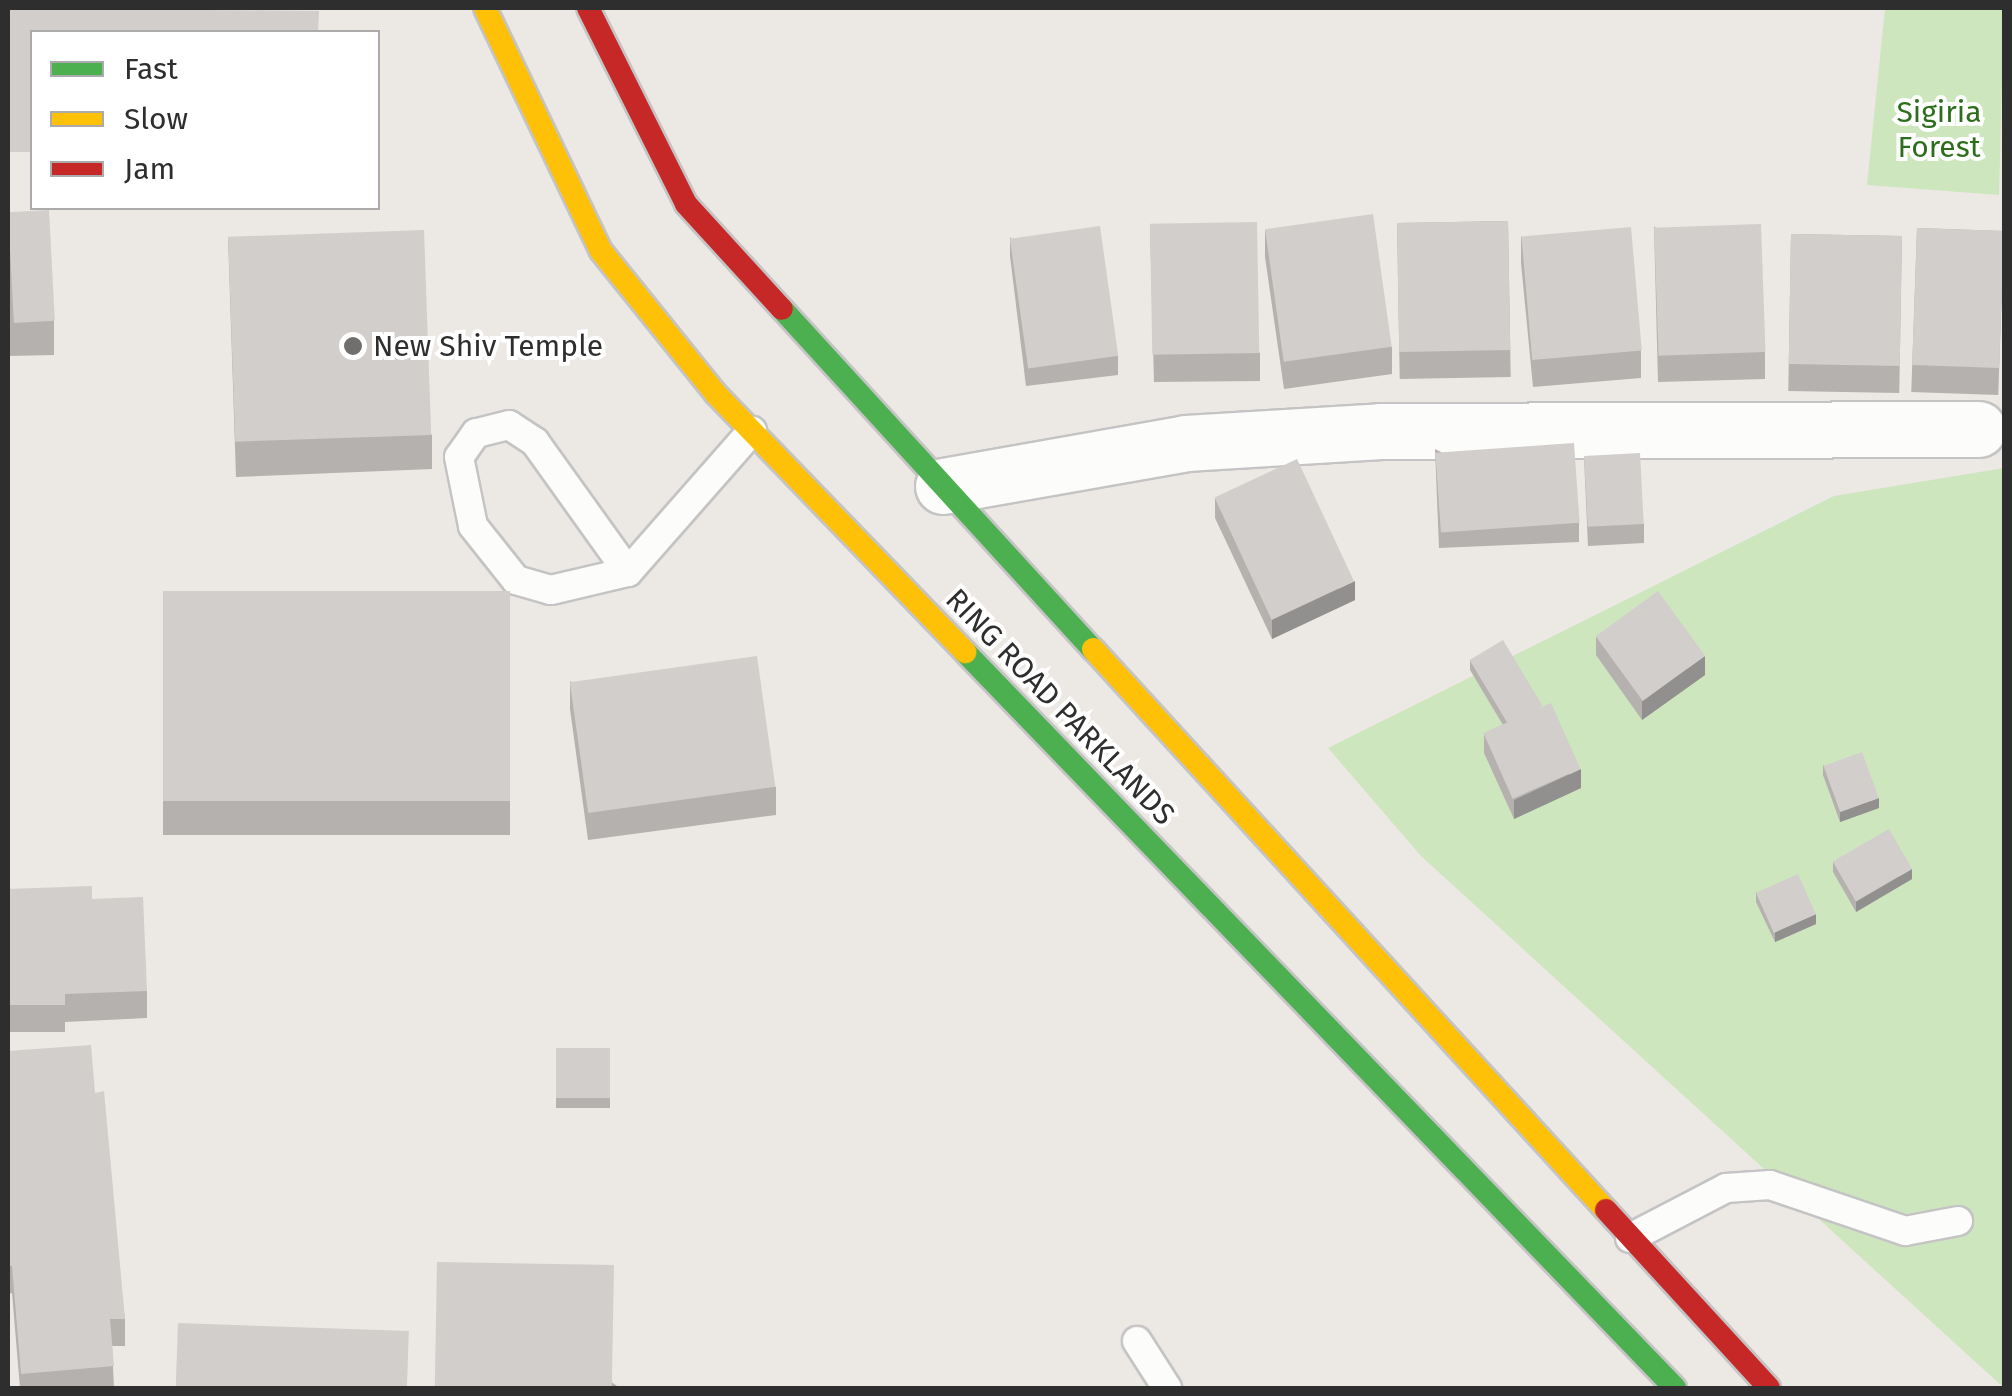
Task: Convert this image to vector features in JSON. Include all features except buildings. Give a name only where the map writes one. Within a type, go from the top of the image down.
[{"type":"street","name":"RING ROAD PARKLANDS","points":[[486,8],[558,178],[601,251],[752,431],[1675,1388]]},
{"type":"street","name":"RING ROAD PARKLANDS","points":[[588,8],[686,204],[1769,1388]]},
{"type":"street","points":[[942,486],[1186,443],[1381,432],[1978,429]]},
{"type":"lane","points":[[628,572],[535,442],[509,426],[476,433],[459,456],[463,496],[490,555],[516,580],[583,590],[628,572],[752,431]]},
{"type":"lane","points":[[1630,1238],[1726,1188],[1770,1185],[1904,1232],[1958,1221]]},
{"type":"lane","points":[[1137,1341],[1167,1388]]},
{"type":"green space","name":"Sigiria Forest","points":[[1885,8],[2004,8],[1999,195],[1867,185]]},
{"type":"green space","points":[[2004,468],[2004,1388],[1421,856],[1328,748],[1834,496]]},
{"type":"traffic: fast","points":[[782,309],[1093,649]]},
{"type":"traffic: fast","points":[[965,652],[1675,1388]]},
{"type":"traffic: slow","points":[[485,8],[601,251],[716,394],[965,652]]},
{"type":"traffic: slow","points":[[1093,649],[1606,1210]]},
{"type":"traffic: jam","points":[[588,8],[686,204],[782,309]]},
{"type":"traffic: jam","points":[[1606,1210],[1769,1388]]},
{"type":"place","name":"New Shiv Temple","points":[[353,346]]}]
